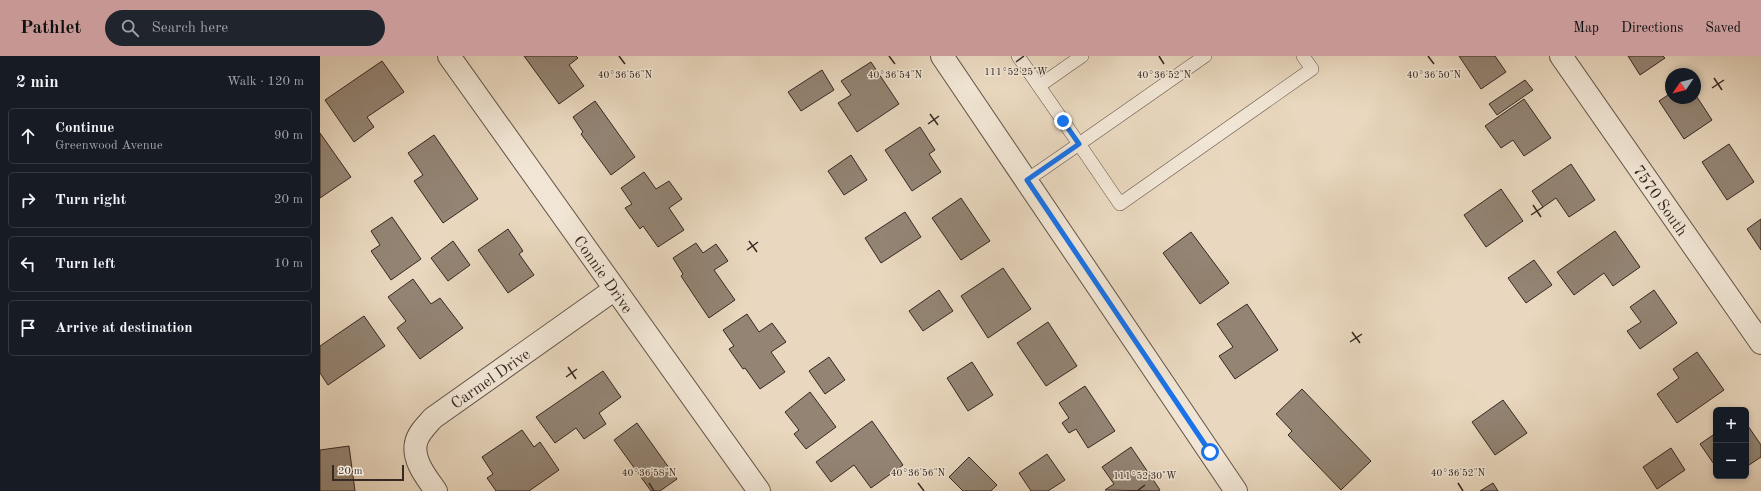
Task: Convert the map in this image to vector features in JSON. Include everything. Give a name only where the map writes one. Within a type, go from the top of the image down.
[{"type":"street","name":"Connie Drive","points":[[449,56],[759,491]]},
{"type":"street","points":[[942,56],[1236,491]]},
{"type":"street","name":"7570 South","points":[[1561,56],[1761,343]]},
{"type":"street","name":"Carmel Drive","points":[[436,491],[416,458],[415,444],[420,433],[433,418],[615,289]]},
{"type":"lane","points":[[1018,56],[1120,204],[1312,70],[1303,56]]},
{"type":"lane","points":[[1039,86],[1082,56]]},
{"type":"lane","points":[[1027,180],[1205,56]]},
{"type":"building","points":[[524,56],[576,56],[578,58],[569,65],[584,86],[559,104]]},
{"type":"building","points":[[1459,56],[1495,56],[1506,72],[1481,89]]},
{"type":"building","points":[[1628,56],[1663,56],[1665,58],[1640,75]]},
{"type":"building","points":[[382,61],[404,92],[367,117],[374,127],[354,142],[325,100]]},
{"type":"building","points":[[871,62],[899,104],[857,132],[838,103],[851,95],[841,81]]},
{"type":"building","points":[[822,70],[834,90],[801,111],[788,92]]},
{"type":"building","points":[[1525,80],[1533,90],[1497,115],[1489,104]]},
{"type":"building","points":[[1665,97],[1665,104],[1701,103],[1712,120],[1684,139],[1659,101]]},
{"type":"building","points":[[1524,99],[1551,138],[1524,156],[1513,140],[1501,148],[1485,126]]},
{"type":"building","points":[[595,101],[635,157],[611,175],[581,134],[583,132],[573,117]]},
{"type":"building","points":[[920,127],[935,150],[929,154],[941,172],[912,191],[885,150]]},
{"type":"building","points":[[320,133],[351,177],[320,198]]},
{"type":"building","points":[[434,135],[478,199],[443,223],[414,181],[423,175],[408,153]]},
{"type":"building","points":[[1729,144],[1754,182],[1727,200],[1702,162]]},
{"type":"building","points":[[851,155],[867,180],[844,195],[828,171]]},
{"type":"building","points":[[1571,164],[1595,200],[1569,217],[1556,198],[1543,207],[1532,191]]},
{"type":"building","points":[[644,172],[656,189],[669,181],[682,199],[669,208],[684,230],[658,247],[643,226],[640,229],[625,208],[632,204],[621,188]]},
{"type":"building","points":[[1501,189],[1523,221],[1486,247],[1464,215]]},
{"type":"building","points":[[961,198],[990,241],[961,260],[932,218]]},
{"type":"building","points":[[905,212],[921,237],[881,263],[865,238]]},
{"type":"building","points":[[392,217],[421,259],[391,280],[371,251],[380,245],[371,231]]},
{"type":"building","points":[[1761,219],[1761,250],[1747,229]]},
{"type":"building","points":[[508,229],[523,251],[519,254],[534,275],[508,293],[478,250]]},
{"type":"building","points":[[1615,231],[1640,267],[1613,286],[1604,273],[1574,295],[1557,272]]},
{"type":"building","points":[[1191,232],[1229,283],[1200,304],[1163,253]]},
{"type":"building","points":[[453,241],[470,265],[448,281],[431,258]]},
{"type":"building","points":[[696,243],[703,253],[716,244],[728,261],[714,270],[735,300],[709,318],[681,276],[683,274],[673,258]]},
{"type":"building","points":[[1534,260],[1552,285],[1526,303],[1508,278]]},
{"type":"building","points":[[1003,268],[1031,309],[988,338],[961,296]]},
{"type":"building","points":[[413,279],[431,304],[440,298],[463,328],[420,359],[397,328],[406,321],[388,297]]},
{"type":"building","points":[[939,290],[953,311],[923,331],[909,311]]},
{"type":"building","points":[[1654,290],[1677,323],[1640,349],[1627,331],[1641,322],[1630,307]]},
{"type":"building","points":[[1247,304],[1278,350],[1235,379],[1219,356],[1233,347],[1217,324]]},
{"type":"building","points":[[747,314],[759,332],[772,323],[786,342],[771,352],[785,372],[760,389],[729,349],[734,346],[723,330]]},
{"type":"building","points":[[364,316],[385,346],[328,385],[320,373],[320,346]]},
{"type":"building","points":[[1048,322],[1077,366],[1046,386],[1017,343]]},
{"type":"building","points":[[1697,352],[1724,390],[1677,423],[1657,394],[1679,378],[1673,369]]},
{"type":"building","points":[[829,357],[845,380],[825,394],[809,371]]},
{"type":"building","points":[[972,362],[993,395],[968,411],[947,378]]},
{"type":"building","points":[[603,371],[621,397],[599,413],[606,424],[584,439],[576,428],[555,443],[536,417]]},
{"type":"building","points":[[1085,386],[1115,431],[1088,448],[1076,429],[1069,433],[1062,423],[1069,418],[1059,403]]},
{"type":"building","points":[[1302,389],[1371,461],[1341,490],[1288,435],[1292,431],[1276,414]]},
{"type":"building","points":[[810,392],[836,427],[806,449],[794,434],[799,430],[785,412]]},
{"type":"building","points":[[1503,400],[1527,433],[1495,455],[1472,422]]},
{"type":"building","points":[[872,421],[903,465],[871,488],[854,465],[831,482],[816,462]]},
{"type":"building","points":[[637,423],[677,479],[660,491],[651,491],[614,440]]},
{"type":"building","points":[[1749,427],[1761,445],[1761,457],[1749,465]]},
{"type":"building","points":[[522,430],[534,447],[540,442],[559,470],[529,491],[496,491],[487,478],[493,474],[482,457]]},
{"type":"building","points":[[1713,435],[1713,463],[1700,444]]},
{"type":"building","points":[[349,446],[355,491],[320,491],[320,450]]},
{"type":"building","points":[[1131,447],[1160,490],[1105,490],[1114,484],[1102,467]]},
{"type":"building","points":[[1671,448],[1685,470],[1657,489],[1643,467]]},
{"type":"building","points":[[1047,454],[1065,480],[1048,491],[1031,491],[1019,473]]},
{"type":"building","points":[[969,457],[997,485],[991,491],[963,491],[949,477]]},
{"type":"building","points":[[1493,483],[1498,491],[1480,491]]},
{"type":"route","points":[[1063,121],[1079,144],[1027,180],[1210,452]]}]
